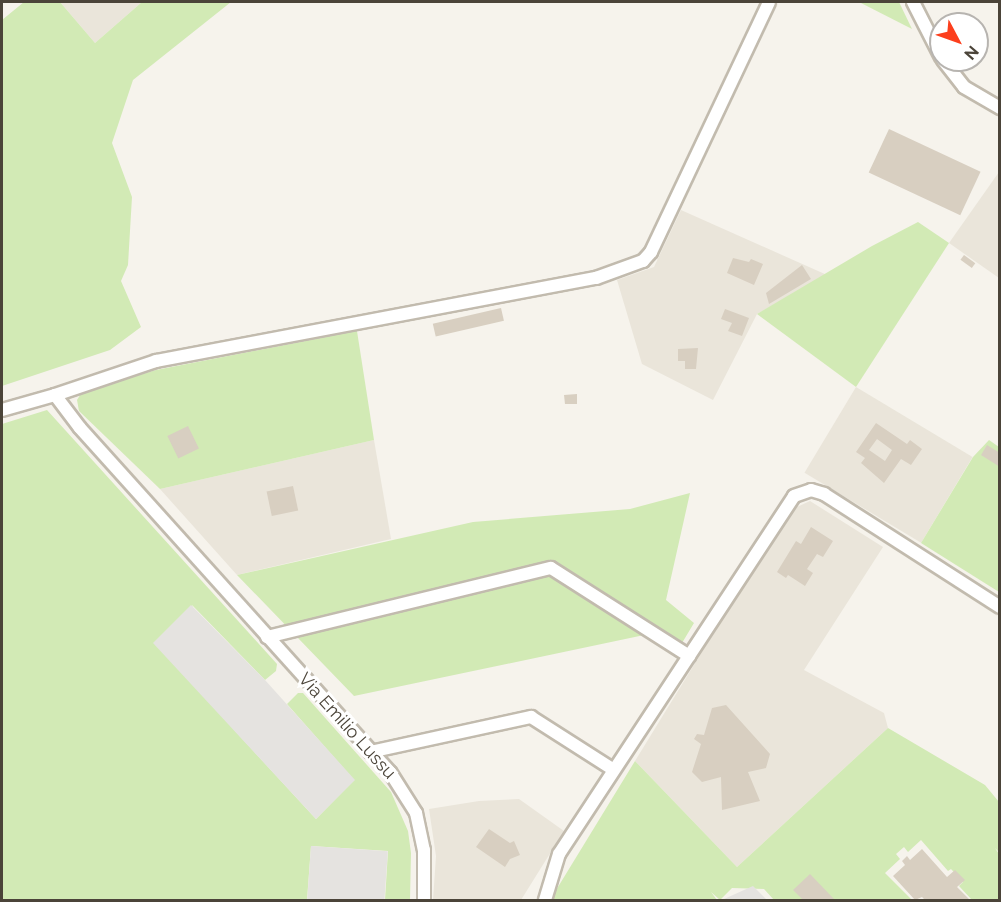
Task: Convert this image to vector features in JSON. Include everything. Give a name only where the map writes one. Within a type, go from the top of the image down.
[{"type":"street","points":[[2,410],[56,395],[156,361],[596,278],[643,261],[651,252],[769,2]]},
{"type":"street","points":[[914,2],[929,32]]},
{"type":"street","points":[[953,72],[964,87],[999,108]]},
{"type":"street","name":"Via Emilio Lussu","points":[[56,395],[80,428],[390,772],[416,813],[424,850],[424,900]]},
{"type":"street","points":[[545,900],[559,854],[795,496],[811,490],[824,494],[999,607]]},
{"type":"street","points":[[267,637],[551,568],[689,656]]},
{"type":"street","points":[[370,752],[531,717],[614,770]]},
{"type":"shaded area","points":[[60,2],[142,2],[95,43]]},
{"type":"shaded area","points":[[999,172],[999,278],[949,243]]},
{"type":"shaded area","points":[[681,210],[827,275],[757,314],[713,400],[642,364],[617,280],[654,267]]},
{"type":"shaded area","points":[[856,387],[973,457],[921,543],[804,473]]},
{"type":"shaded area","points":[[374,440],[391,539],[237,575],[160,489]]},
{"type":"shaded area","points":[[810,501],[883,547],[804,670],[884,713],[888,728],[737,867],[635,761],[724,616],[797,507]]},
{"type":"shaded area","points":[[191,605],[265,680],[355,780],[316,819],[153,643]]},
{"type":"shaded area","points":[[519,799],[564,831],[521,900],[433,900],[436,856],[429,809],[479,801]]},
{"type":"shaded area","points":[[311,846],[388,851],[384,900],[307,900]]},
{"type":"shaded area","points":[[753,886],[767,900],[724,899]]},
{"type":"green space","points":[[24,2],[60,2],[95,43],[142,2],[231,2],[133,80],[112,143],[132,197],[128,265],[121,281],[141,327],[110,350],[2,386],[2,20]]},
{"type":"green space","points":[[859,2],[899,2],[912,29]]},
{"type":"green space","points":[[918,222],[949,243],[856,387],[757,314],[872,246]]},
{"type":"green space","points":[[357,331],[374,440],[160,489],[79,411],[77,400],[82,392],[156,370]]},
{"type":"green space","points":[[47,410],[277,664],[276,671],[265,680],[192,605],[227,721],[235,731],[316,819],[354,780],[287,704],[298,693],[303,693],[391,792],[408,831],[411,853],[410,900],[385,900],[388,851],[311,846],[307,900],[2,900],[2,424]]},
{"type":"green space","points":[[989,440],[999,447],[999,592],[921,543],[973,457]]},
{"type":"green space","points":[[690,493],[666,600],[694,623],[676,653],[649,634],[354,696],[237,575],[473,522],[630,509]]},
{"type":"green space","points":[[888,728],[985,785],[999,802],[999,852],[995,848],[999,854],[999,900],[972,900],[959,886],[963,882],[951,869],[948,871],[921,840],[908,852],[904,847],[896,854],[900,859],[885,873],[912,900],[774,900],[764,889],[732,888],[720,900],[711,892],[717,900],[550,900],[635,761],[737,867]]},
{"type":"building","points":[[889,129],[981,172],[960,215],[869,173]]},
{"type":"building","points":[[964,255],[975,263],[972,268],[960,260]]},
{"type":"building","points":[[733,258],[749,262],[751,259],[763,264],[754,285],[727,273]]},
{"type":"building","points":[[802,265],[811,279],[769,304],[766,293]]},
{"type":"building","points":[[501,308],[504,321],[436,336],[433,324]]},
{"type":"building","points":[[725,309],[749,318],[742,336],[728,331],[732,323],[721,319]]},
{"type":"building","points":[[698,348],[696,369],[685,369],[685,361],[678,361],[678,349]]},
{"type":"building","points":[[577,394],[577,404],[565,404],[564,395]]},
{"type":"building","points":[[876,423],[907,444],[910,440],[922,449],[911,465],[901,459],[884,483],[861,463],[865,458],[856,452]],"holes":[[[877,439],[892,450],[885,461],[869,450]]]},
{"type":"building","points":[[188,426],[199,448],[178,459],[167,436]]},
{"type":"building","points":[[987,445],[1000,453],[1000,467],[981,455]]},
{"type":"building","points":[[293,486],[298,510],[272,516],[267,492]]},
{"type":"building","points":[[811,527],[833,541],[823,557],[817,554],[807,569],[813,573],[805,586],[788,575],[786,578],[777,572],[796,541],[801,544]]},
{"type":"building","points":[[726,705],[770,754],[766,768],[748,772],[760,801],[722,810],[721,777],[702,782],[692,772],[701,744],[694,739],[697,734],[704,735],[712,708]]},
{"type":"building","points":[[489,829],[510,843],[514,841],[520,855],[510,859],[505,867],[476,847]]},
{"type":"building","points":[[922,849],[947,877],[955,870],[965,880],[957,887],[970,900],[925,900],[922,897],[915,900],[893,876],[905,865],[902,861],[907,856],[910,860]]},
{"type":"building","points":[[810,874],[835,900],[803,900],[793,890]]}]
